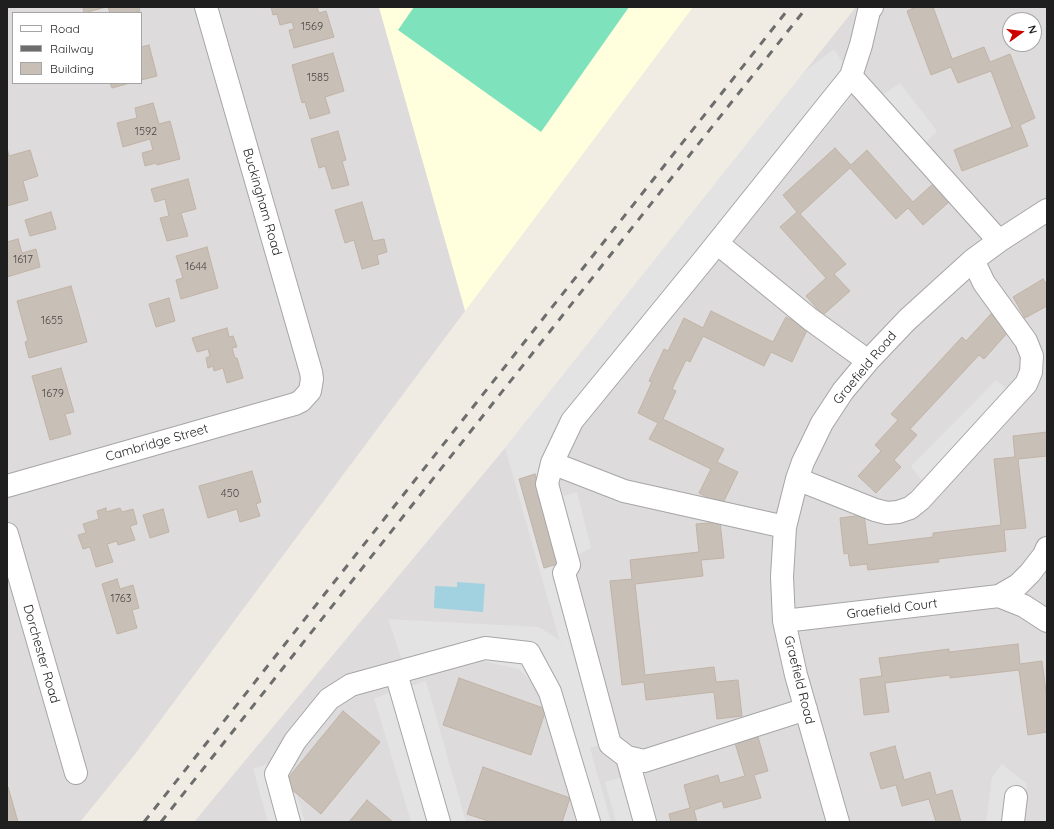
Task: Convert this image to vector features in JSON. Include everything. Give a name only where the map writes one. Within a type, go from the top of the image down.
[{"type":"street","name":"Buckingham Road","points":[[206,7],[311,372],[312,385],[306,396]]},
{"type":"street","points":[[806,709],[644,761],[627,757],[610,744],[564,573],[569,565],[547,484],[552,463],[572,421],[851,76],[861,45],[869,11],[872,7]]},
{"type":"street","points":[[851,76],[998,241]]},
{"type":"street","name":"Graefield Road","points":[[838,822],[796,675],[784,621],[782,577],[785,527],[797,479],[803,462],[822,423],[843,391],[868,361],[907,320],[973,260],[998,241],[1047,210]]},
{"type":"street","points":[[717,243],[810,319],[868,361]]},
{"type":"street","points":[[797,479],[875,510],[887,513],[898,512],[910,508],[920,500],[1026,384],[1031,372],[1032,356],[1026,341],[984,283],[973,260]]},
{"type":"street","name":"Cambridge Street","points":[[7,486],[295,404],[306,396]]},
{"type":"street","points":[[552,463],[624,491],[785,527]]},
{"type":"street","name":"Dorchester Road","points":[[7,534],[76,773]]},
{"type":"street","name":"Graefield Court","points":[[784,621],[999,596],[1018,585],[1030,573],[1044,555],[1047,548]]},
{"type":"street","name":"Graefield Court","points":[[999,596],[1024,606],[1047,621]]},
{"type":"street","points":[[289,822],[276,774],[295,741],[328,699],[351,685],[485,648],[529,653],[550,692],[588,822]]},
{"type":"street","points":[[396,673],[439,822]]},
{"type":"street","points":[[627,757],[645,822]]},
{"type":"street","points":[[1013,822],[1016,797]]},
{"type":"shaded area","points":[[7,7],[379,7],[465,311],[136,753],[80,822],[7,822]]},
{"type":"shaded area","points":[[379,7],[693,7],[465,311],[465,310]]},
{"type":"shaded area","points":[[856,7],[1047,7],[1047,822],[194,822],[505,448]]},
{"type":"shaded area","points":[[834,49],[851,76],[860,86],[568,445],[558,481],[564,496],[577,492],[591,548],[575,557],[579,609],[615,739],[590,748],[611,822],[579,822],[542,693],[519,669],[469,658],[437,666],[410,683],[388,619],[539,627],[559,640],[567,667],[505,448],[804,72]]},
{"type":"shaded area","points":[[900,83],[937,131],[917,151],[873,101]]},
{"type":"shaded area","points":[[996,380],[1025,403],[935,498],[911,466]]},
{"type":"shaded area","points":[[426,681],[466,822],[411,822],[374,698]]},
{"type":"shaded area","points":[[286,757],[290,775],[284,783],[297,795],[305,822],[268,822],[253,769]]},
{"type":"shaded area","points":[[1002,764],[1027,784],[1021,822],[986,822],[992,777]]},
{"type":"shaded area","points":[[644,771],[658,822],[616,822],[605,782]]},
{"type":"green space","points":[[414,7],[629,7],[541,132],[398,30]]},
{"type":"water","points":[[457,582],[485,584],[483,612],[434,608],[435,586],[457,587]]},
{"type":"building","points":[[83,7],[106,7],[88,12],[84,12]]},
{"type":"building","points":[[108,7],[139,7],[140,11],[136,12],[110,12]]},
{"type":"building","points":[[271,7],[317,7],[319,13],[326,11],[334,37],[294,48],[289,30],[294,29],[292,22],[280,25],[277,14],[273,15]]},
{"type":"building","points":[[916,7],[933,7],[952,59],[984,47],[990,62],[1010,54],[1035,118],[1020,125],[1028,146],[962,171],[954,150],[1012,127],[991,71],[958,83],[951,67],[931,75],[907,11]]},
{"type":"building","points":[[149,45],[157,76],[142,80],[142,47]]},
{"type":"building","points":[[333,53],[344,91],[325,97],[330,113],[310,119],[305,102],[302,103],[292,65]]},
{"type":"building","points":[[110,84],[126,84],[112,88]]},
{"type":"building","points":[[153,103],[159,124],[170,121],[180,159],[157,165],[156,163],[145,166],[142,153],[153,150],[150,139],[123,147],[117,123],[137,118],[135,108]]},
{"type":"building","points":[[338,131],[346,160],[342,161],[349,185],[332,189],[325,166],[319,168],[311,139]]},
{"type":"building","points":[[7,148],[9,156],[30,150],[38,176],[23,181],[28,200],[7,206]]},
{"type":"building","points":[[835,148],[851,165],[867,150],[913,202],[934,183],[950,201],[923,225],[908,208],[896,219],[850,168],[800,214],[846,264],[834,274],[850,291],[823,315],[806,296],[826,278],[780,227],[797,212],[783,195]]},
{"type":"building","points":[[188,179],[196,209],[181,213],[188,236],[167,241],[160,218],[169,216],[165,199],[155,202],[151,189]]},
{"type":"building","points":[[362,202],[373,241],[384,239],[387,252],[377,255],[379,264],[362,269],[354,240],[345,243],[335,210]]},
{"type":"building","points":[[51,212],[56,229],[30,236],[25,220]]},
{"type":"building","points":[[18,239],[22,253],[36,249],[40,267],[7,277],[7,242]]},
{"type":"building","points":[[207,247],[218,288],[181,299],[176,280],[183,278],[176,256]]},
{"type":"building","points":[[1043,279],[1047,285],[1047,306],[1025,318],[1013,297]]},
{"type":"building","points":[[71,286],[87,342],[29,358],[25,342],[28,341],[17,301]]},
{"type":"building","points":[[169,298],[175,321],[156,327],[149,304]]},
{"type":"building","points":[[711,311],[773,342],[786,317],[808,328],[792,362],[771,352],[764,366],[703,336],[690,362],[686,360],[672,389],[676,391],[663,419],[724,449],[717,462],[738,472],[722,505],[699,493],[711,469],[649,439],[658,423],[638,413],[652,382],[649,381],[664,349],[668,351],[684,318],[703,328]]},
{"type":"building","points":[[991,314],[1009,331],[984,359],[979,355],[910,429],[917,435],[894,460],[901,467],[876,493],[858,476],[881,451],[875,445],[898,420],[891,414],[962,337],[966,341]]},
{"type":"building","points":[[227,328],[229,337],[233,336],[237,347],[232,348],[235,358],[237,358],[243,378],[227,383],[223,368],[214,371],[213,366],[208,368],[206,358],[210,356],[208,349],[197,352],[192,338]]},
{"type":"building","points":[[61,368],[74,412],[65,414],[71,434],[50,440],[32,376]]},
{"type":"building","points":[[1047,432],[1047,456],[1018,459],[1026,528],[1004,530],[1006,551],[938,559],[939,562],[868,570],[867,564],[850,566],[848,553],[844,554],[840,518],[864,515],[868,545],[933,537],[933,533],[1001,525],[994,459],[1015,457],[1013,436]]},
{"type":"building","points":[[252,471],[261,502],[256,504],[260,516],[240,522],[237,509],[208,518],[199,486]]},
{"type":"building","points":[[535,474],[561,563],[544,568],[519,479]]},
{"type":"building","points":[[106,508],[106,512],[120,508],[122,512],[133,509],[137,524],[130,526],[135,540],[118,545],[117,541],[107,544],[113,562],[96,567],[90,547],[83,549],[78,535],[86,533],[83,524],[99,519],[97,511]]},
{"type":"building","points":[[163,509],[169,532],[150,538],[143,515]]},
{"type":"building","points":[[720,522],[724,558],[701,560],[703,576],[635,584],[645,675],[714,667],[716,682],[738,680],[742,716],[717,719],[714,692],[646,700],[644,682],[622,685],[610,581],[632,579],[630,560],[699,552],[696,524]]},
{"type":"building","points":[[117,579],[120,589],[133,585],[139,608],[132,610],[137,628],[117,634],[102,584]]},
{"type":"building","points":[[1018,644],[1020,664],[1042,661],[1047,700],[1047,732],[1028,735],[1019,670],[950,678],[950,675],[885,683],[889,712],[864,715],[860,679],[882,676],[879,658],[949,649],[949,652]]},
{"type":"building","points":[[459,678],[546,709],[531,755],[443,725]]},
{"type":"building","points":[[343,711],[380,742],[321,814],[284,783]]},
{"type":"building","points":[[758,737],[768,771],[754,775],[761,798],[724,808],[722,801],[694,810],[697,822],[671,822],[669,814],[690,808],[684,785],[718,775],[720,783],[745,776],[735,743]]},
{"type":"building","points":[[895,746],[904,780],[930,772],[936,795],[952,790],[961,822],[936,822],[929,799],[902,806],[896,785],[881,789],[870,753]]},
{"type":"building","points":[[483,767],[570,798],[562,822],[491,822],[467,814]]},
{"type":"building","points":[[8,787],[18,822],[7,822]]},
{"type":"building","points":[[367,800],[393,822],[349,822]]},
{"type":"railway","points":[[144,822],[790,7]]},
{"type":"railway","points":[[161,822],[807,7]]}]
